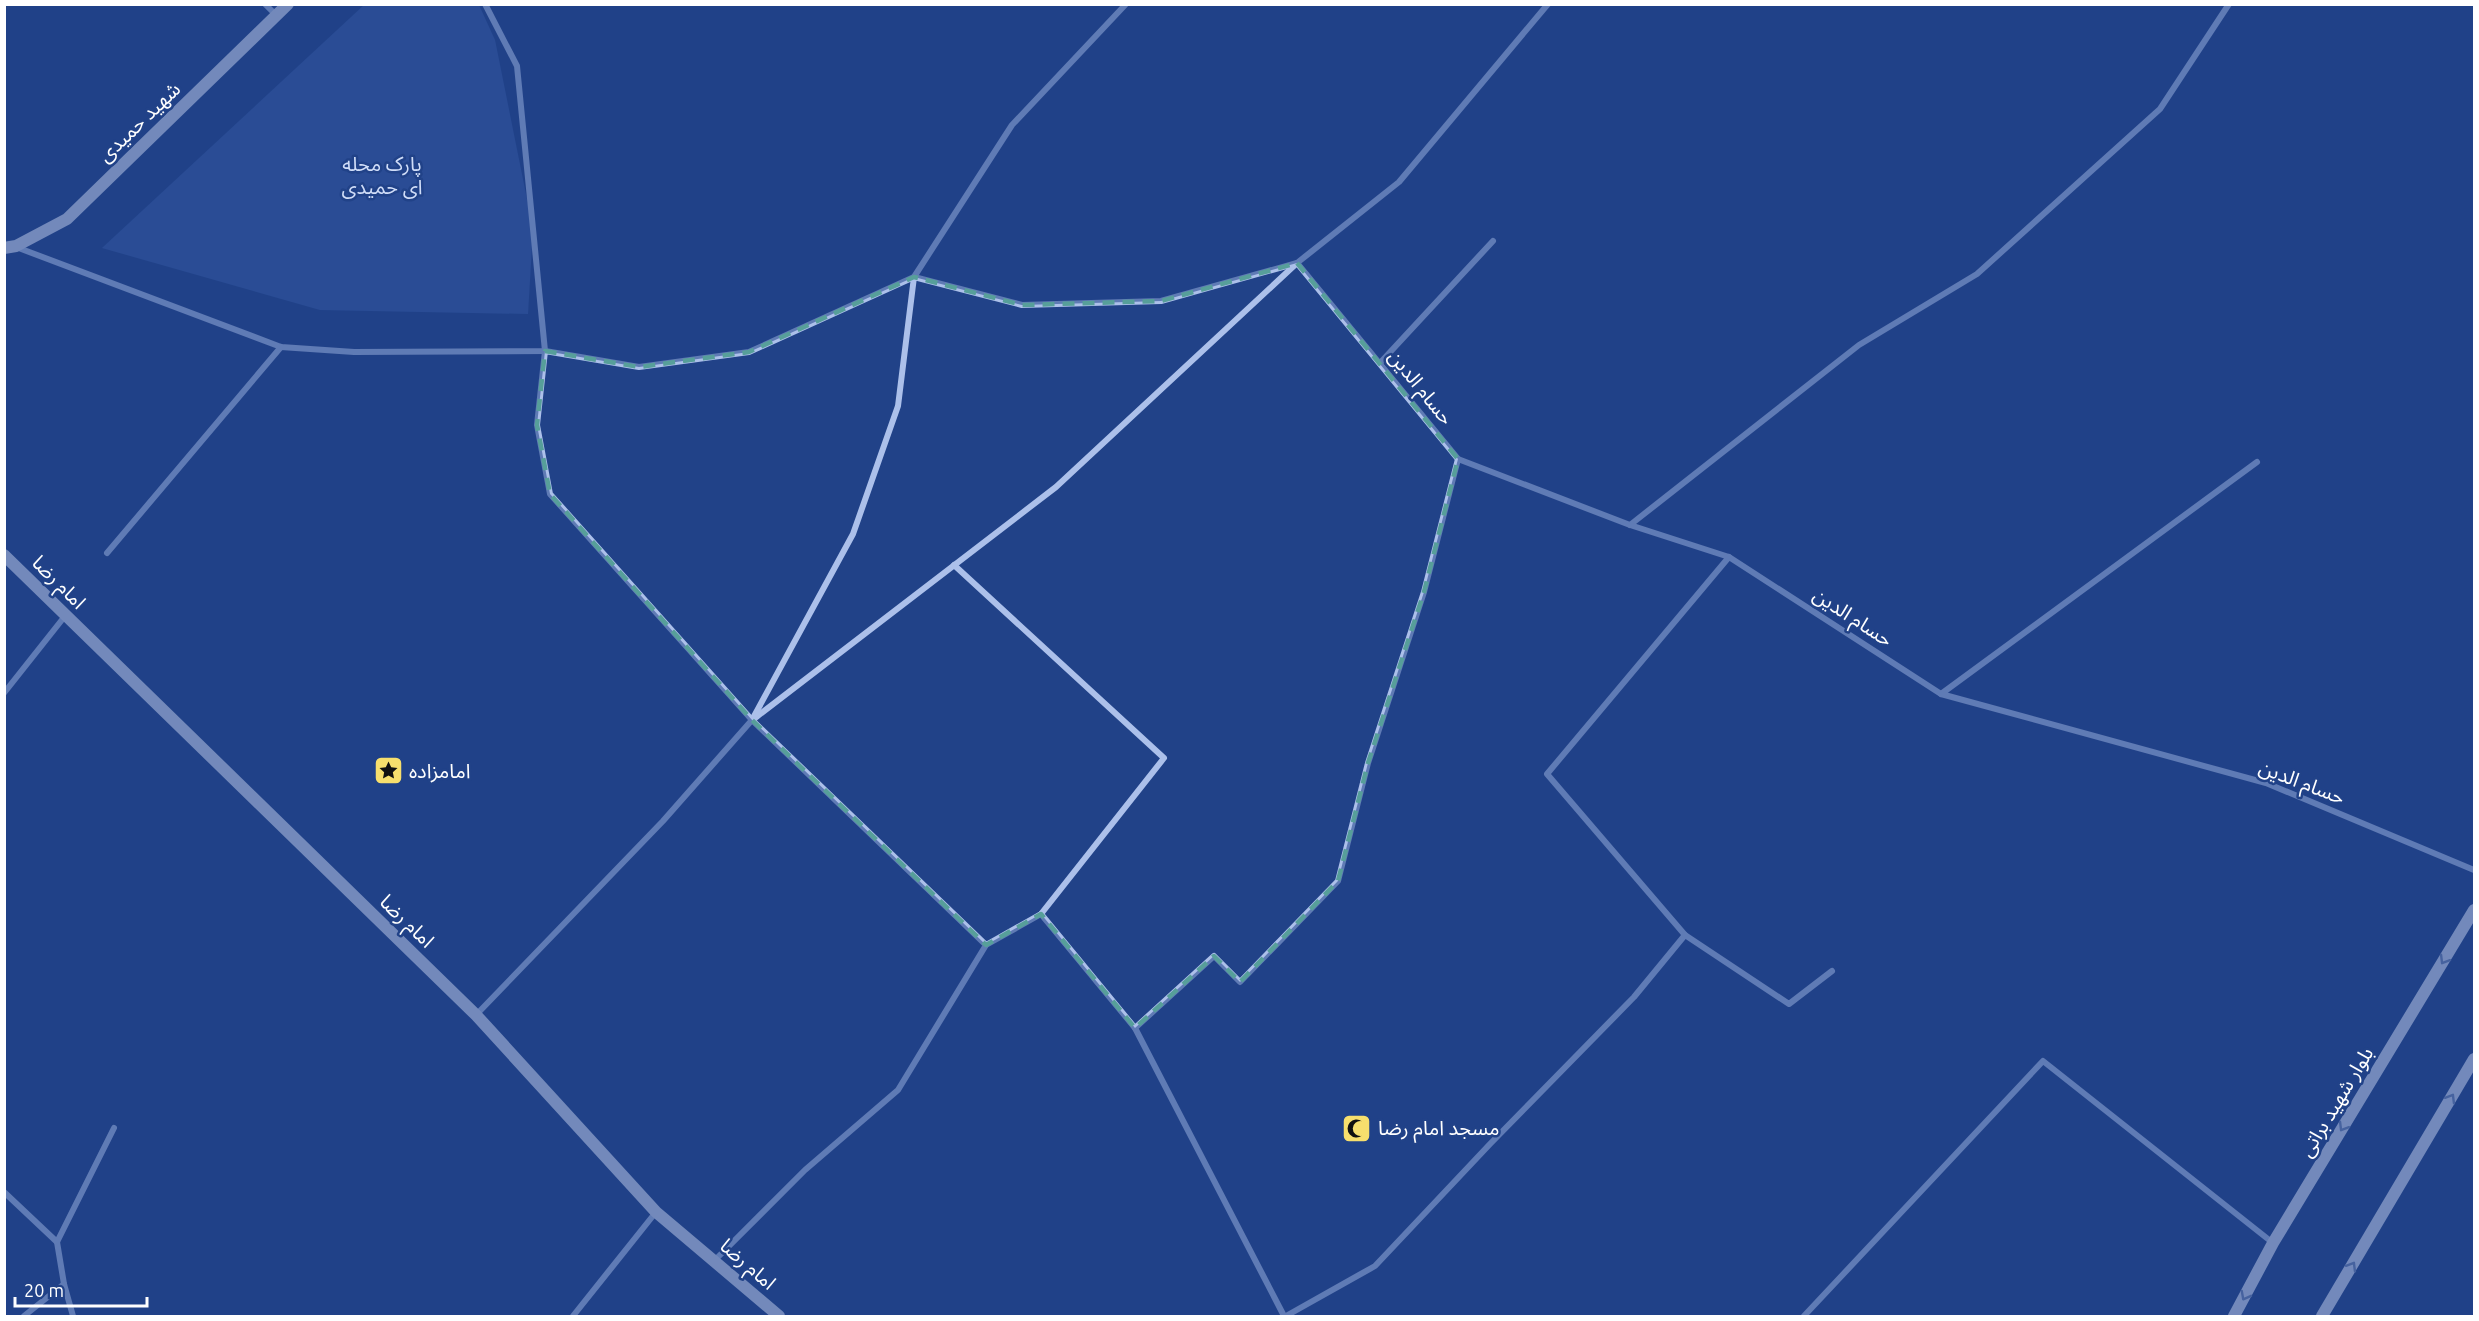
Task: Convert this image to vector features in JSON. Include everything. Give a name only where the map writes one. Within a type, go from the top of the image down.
[{"type":"main road","name":"شهید حمیدی","points":[[10,247],[67,219],[288,4]]},
{"type":"main road","name":"امام رضا","points":[[4,555],[476,1016],[656,1212],[779,1317]]},
{"type":"main road","name":"بلوار شهید براتی","points":[[2234,1317],[2273,1243],[2475,910]]},
{"type":"main road","points":[[2322,1317],[2475,1059]]},
{"type":"street","points":[[264,4],[277,16]]},
{"type":"street","points":[[485,4],[517,66],[545,351],[537,425],[550,494],[752,720],[986,945]]},
{"type":"street","points":[[752,720],[853,534],[898,406],[914,277],[1012,125],[1126,4]]},
{"type":"street","points":[[476,1016],[663,821],[752,720],[1056,487],[1297,263],[1398,182],[1548,4]]},
{"type":"street","points":[[1630,525],[1859,345],[1977,274],[2160,109],[2229,4]]},
{"type":"street","points":[[1380,363],[1493,241]]},
{"type":"street","points":[[10,247],[281,347],[354,352],[545,351],[639,367],[749,352],[914,277],[1022,305],[1161,301],[1297,263]]},
{"type":"street","name":"حسام الدین","points":[[1297,263],[1458,459],[1630,525],[1729,557],[1941,694],[2266,783],[2475,870]]},
{"type":"street","points":[[107,553],[281,347]]},
{"type":"street","points":[[1135,1028],[1214,956],[1240,982],[1338,881],[1368,763],[1424,592],[1458,459]]},
{"type":"street","points":[[1941,694],[2256,462]]},
{"type":"street","points":[[1729,557],[1547,774],[1685,935],[1789,1004],[1832,971]]},
{"type":"street","points":[[714,1262],[805,1170],[898,1090],[986,945],[1041,914],[1164,758],[954,565]]},
{"type":"street","points":[[4,693],[65,616]]},
{"type":"street","points":[[1041,914],[1135,1028],[1285,1317],[1375,1266],[1634,997],[1685,935]]},
{"type":"street","points":[[1804,1317],[2043,1061],[2273,1243]]},
{"type":"street","points":[[73,1317],[64,1284],[57,1242],[114,1128]]},
{"type":"street","points":[[4,1192],[57,1242]]},
{"type":"street","points":[[573,1317],[656,1212]]},
{"type":"street","points":[[24,1317],[64,1284]]},
{"type":"highlighted area","points":[[1297,263],[1458,459],[1424,592],[1368,763],[1338,881],[1240,982],[1214,956],[1135,1028],[1041,914],[986,945],[752,720],[550,494],[537,425],[545,351],[639,367],[749,352],[914,277],[1022,305],[1161,301]]},
{"type":"green space","name":"پارک محله ای حمیدی","points":[[364,5],[479,5],[495,40],[533,229],[528,314],[320,310],[102,248]]},
{"type":"place","name":"امامزاده","points":[[388,771]]},
{"type":"place","name":"مسجد امام رضا","points":[[1357,1128]]}]
